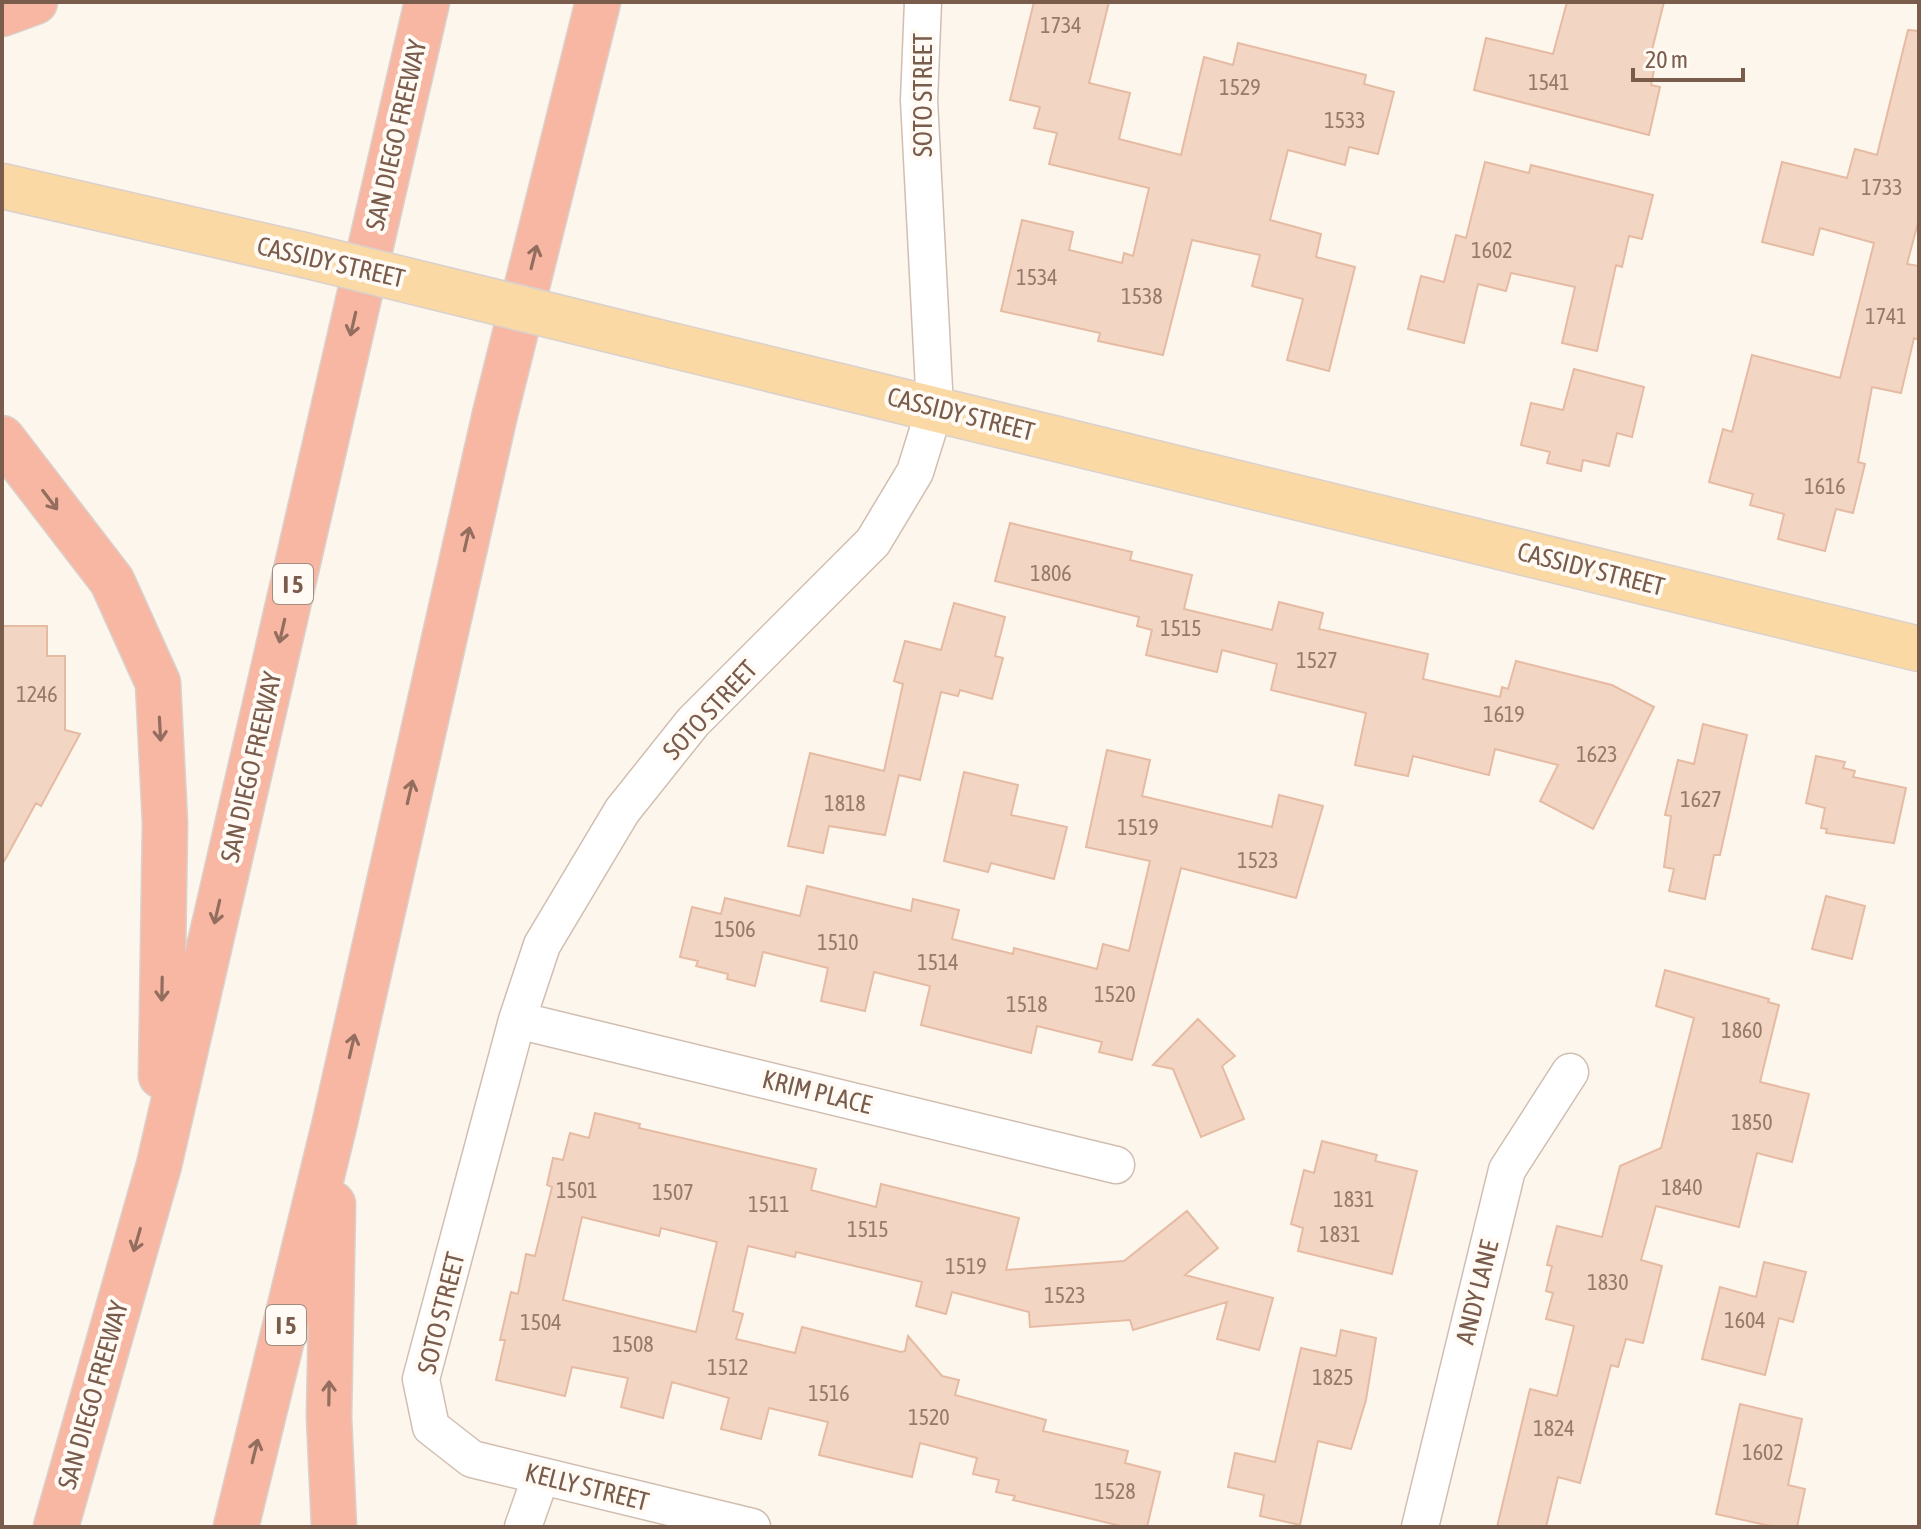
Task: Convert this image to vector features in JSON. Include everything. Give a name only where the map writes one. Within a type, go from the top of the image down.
[{"type":"highway","points":[[2,14],[35,2]]},
{"type":"highway","name":"SAN DIEGO FREEWAY","points":[[56,1527],[159,1165],[427,2]]},
{"type":"highway","name":"I 5","points":[[236,1527],[335,1122],[495,414],[598,2]]},
{"type":"highway","points":[[2,438],[112,581],[158,683],[165,823],[159,1165]]},
{"type":"highway","points":[[334,1527],[329,1417],[335,1122]]},
{"type":"main road","name":"CASSIDY STREET","points":[[2,186],[304,255],[1919,649]]},
{"type":"street","name":"SOTO STREET","points":[[431,1427],[421,1379],[517,1020],[542,945],[622,811],[693,722],[873,542],[915,472],[935,408],[919,100],[923,2]]},
{"type":"street","name":"KRIM PLACE","points":[[517,1020],[1116,1165]]},
{"type":"street","name":"ANDY LANE","points":[[1420,1527],[1507,1170],[1570,1072]]},
{"type":"street","name":"KELLY STREET","points":[[431,1427],[472,1459],[752,1527]]},
{"type":"street","points":[[523,1527],[541,1476]]},
{"type":"building","points":[[1034,2],[1109,2],[1089,83],[1130,93],[1119,139],[1181,155],[1204,57],[1233,65],[1238,43],[1366,75],[1364,84],[1394,92],[1378,154],[1349,147],[1345,165],[1288,150],[1270,220],[1321,234],[1316,257],[1355,267],[1329,371],[1287,360],[1303,299],[1252,286],[1260,255],[1192,240],[1163,355],[1098,341],[1100,333],[1001,311],[1022,220],[1073,232],[1069,250],[1122,263],[1124,253],[1133,256],[1149,188],[1049,164],[1057,133],[1034,128],[1040,107],[1010,100]]},
{"type":"building","points":[[1567,2],[1664,2],[1651,54],[1657,55],[1651,85],[1660,87],[1649,135],[1474,90],[1486,38],[1553,54]]},
{"type":"building","points":[[1908,30],[1919,31],[1919,219],[1907,264],[1919,266],[1919,340],[1914,338],[1901,393],[1872,387],[1858,462],[1865,464],[1853,513],[1836,509],[1825,551],[1778,539],[1784,514],[1750,505],[1753,494],[1709,482],[1723,429],[1732,432],[1752,355],[1840,378],[1874,243],[1820,228],[1813,255],[1762,242],[1782,162],[1847,178],[1855,149],[1877,155]]},
{"type":"building","points":[[1485,162],[1529,173],[1531,165],[1653,195],[1642,239],[1629,236],[1622,267],[1616,265],[1597,351],[1562,343],[1575,287],[1511,273],[1506,291],[1478,284],[1464,343],[1408,329],[1421,276],[1444,282],[1456,235],[1466,238]]},
{"type":"building","points":[[1574,369],[1644,387],[1632,437],[1617,433],[1609,466],[1583,460],[1581,471],[1547,463],[1550,452],[1521,445],[1531,403],[1563,410]]},
{"type":"building","points":[[1010,523],[1132,552],[1130,560],[1192,575],[1184,609],[1272,630],[1279,602],[1323,613],[1319,629],[1428,654],[1423,679],[1500,697],[1502,687],[1508,689],[1516,661],[1612,685],[1654,707],[1593,829],[1540,801],[1558,765],[1495,749],[1489,775],[1413,756],[1408,776],[1355,765],[1366,713],[1271,690],[1277,664],[1222,650],[1217,672],[1146,655],[1152,630],[1137,626],[1139,617],[995,581]]},
{"type":"building","points":[[954,603],[1005,617],[995,656],[1003,658],[992,699],[960,690],[958,696],[941,692],[920,780],[899,775],[885,835],[829,826],[823,853],[788,846],[810,753],[884,771],[903,684],[894,681],[905,641],[941,650]]},
{"type":"building","points":[[2,626],[47,626],[47,656],[65,656],[65,730],[80,734],[41,806],[36,803],[2,865]]},
{"type":"building","points":[[1703,724],[1747,735],[1720,855],[1714,855],[1705,899],[1669,891],[1674,869],[1664,867],[1671,816],[1665,815],[1678,760],[1694,764]]},
{"type":"building","points":[[1107,750],[1150,760],[1142,796],[1272,827],[1279,795],[1323,806],[1296,898],[1181,868],[1132,1060],[1099,1052],[1102,1042],[1037,1026],[1031,1053],[921,1025],[930,986],[874,972],[865,1011],[821,1001],[828,968],[763,952],[755,986],[727,979],[728,974],[696,966],[698,961],[680,957],[692,907],[721,914],[725,898],[800,916],[807,886],[911,911],[913,899],[959,910],[952,939],[1013,954],[1014,948],[1097,969],[1103,944],[1129,951],[1150,861],[1086,847]]},
{"type":"building","points":[[1816,756],[1845,762],[1843,768],[1855,771],[1853,777],[1906,788],[1894,843],[1826,833],[1827,829],[1821,828],[1825,808],[1806,803]]},
{"type":"building","points":[[964,772],[1018,785],[1011,815],[1067,827],[1054,879],[991,863],[988,872],[944,861]]},
{"type":"building","points":[[1826,896],[1865,906],[1852,959],[1812,949]]},
{"type":"building","points":[[1665,970],[1769,999],[1768,1002],[1779,1005],[1760,1082],[1809,1094],[1792,1162],[1757,1153],[1739,1227],[1656,1206],[1641,1260],[1662,1266],[1643,1343],[1626,1339],[1618,1367],[1611,1365],[1580,1483],[1558,1477],[1546,1527],[1497,1527],[1530,1389],[1557,1396],[1574,1326],[1546,1319],[1553,1293],[1546,1291],[1552,1266],[1547,1265],[1557,1226],[1602,1237],[1620,1166],[1661,1148],[1694,1018],[1656,1006]]},
{"type":"building","points":[[1198,1019],[1235,1056],[1222,1066],[1244,1119],[1201,1137],[1173,1069],[1153,1065]]},
{"type":"building","points":[[595,1113],[640,1124],[639,1128],[816,1169],[811,1190],[876,1207],[881,1184],[1019,1218],[1006,1270],[1124,1261],[1187,1211],[1218,1248],[1185,1275],[1273,1298],[1259,1350],[1217,1339],[1227,1302],[1133,1330],[1130,1320],[1030,1327],[1029,1312],[952,1292],[946,1314],[916,1306],[922,1282],[796,1252],[795,1257],[748,1246],[733,1311],[743,1314],[736,1339],[795,1353],[802,1327],[901,1352],[905,1351],[908,1336],[942,1376],[959,1380],[955,1395],[1046,1420],[1043,1431],[1128,1451],[1125,1463],[1160,1472],[1147,1527],[1125,1527],[1013,1500],[1015,1496],[996,1492],[999,1480],[973,1474],[977,1458],[920,1443],[912,1477],[819,1455],[828,1422],[769,1408],[761,1439],[721,1429],[729,1398],[672,1382],[663,1418],[621,1407],[628,1378],[572,1367],[565,1396],[496,1380],[505,1340],[500,1340],[511,1292],[518,1294],[526,1254],[535,1256],[552,1187],[547,1185],[553,1158],[563,1160],[570,1133],[589,1138]],"holes":[[[582,1217],[659,1236],[661,1228],[717,1242],[696,1332],[563,1300]]]},
{"type":"building","points":[[1322,1141],[1377,1155],[1375,1161],[1417,1171],[1392,1274],[1298,1251],[1303,1228],[1291,1224],[1304,1170],[1314,1173]]},
{"type":"building","points":[[1764,1262],[1806,1272],[1793,1322],[1779,1318],[1765,1375],[1702,1359],[1720,1287],[1756,1297]]},
{"type":"building","points":[[1341,1330],[1376,1338],[1366,1400],[1351,1449],[1318,1441],[1300,1525],[1260,1516],[1264,1495],[1228,1487],[1235,1453],[1275,1462],[1301,1348],[1336,1356]]},
{"type":"building","points":[[1740,1404],[1802,1419],[1788,1485],[1805,1489],[1797,1527],[1775,1527],[1716,1514]]}]
